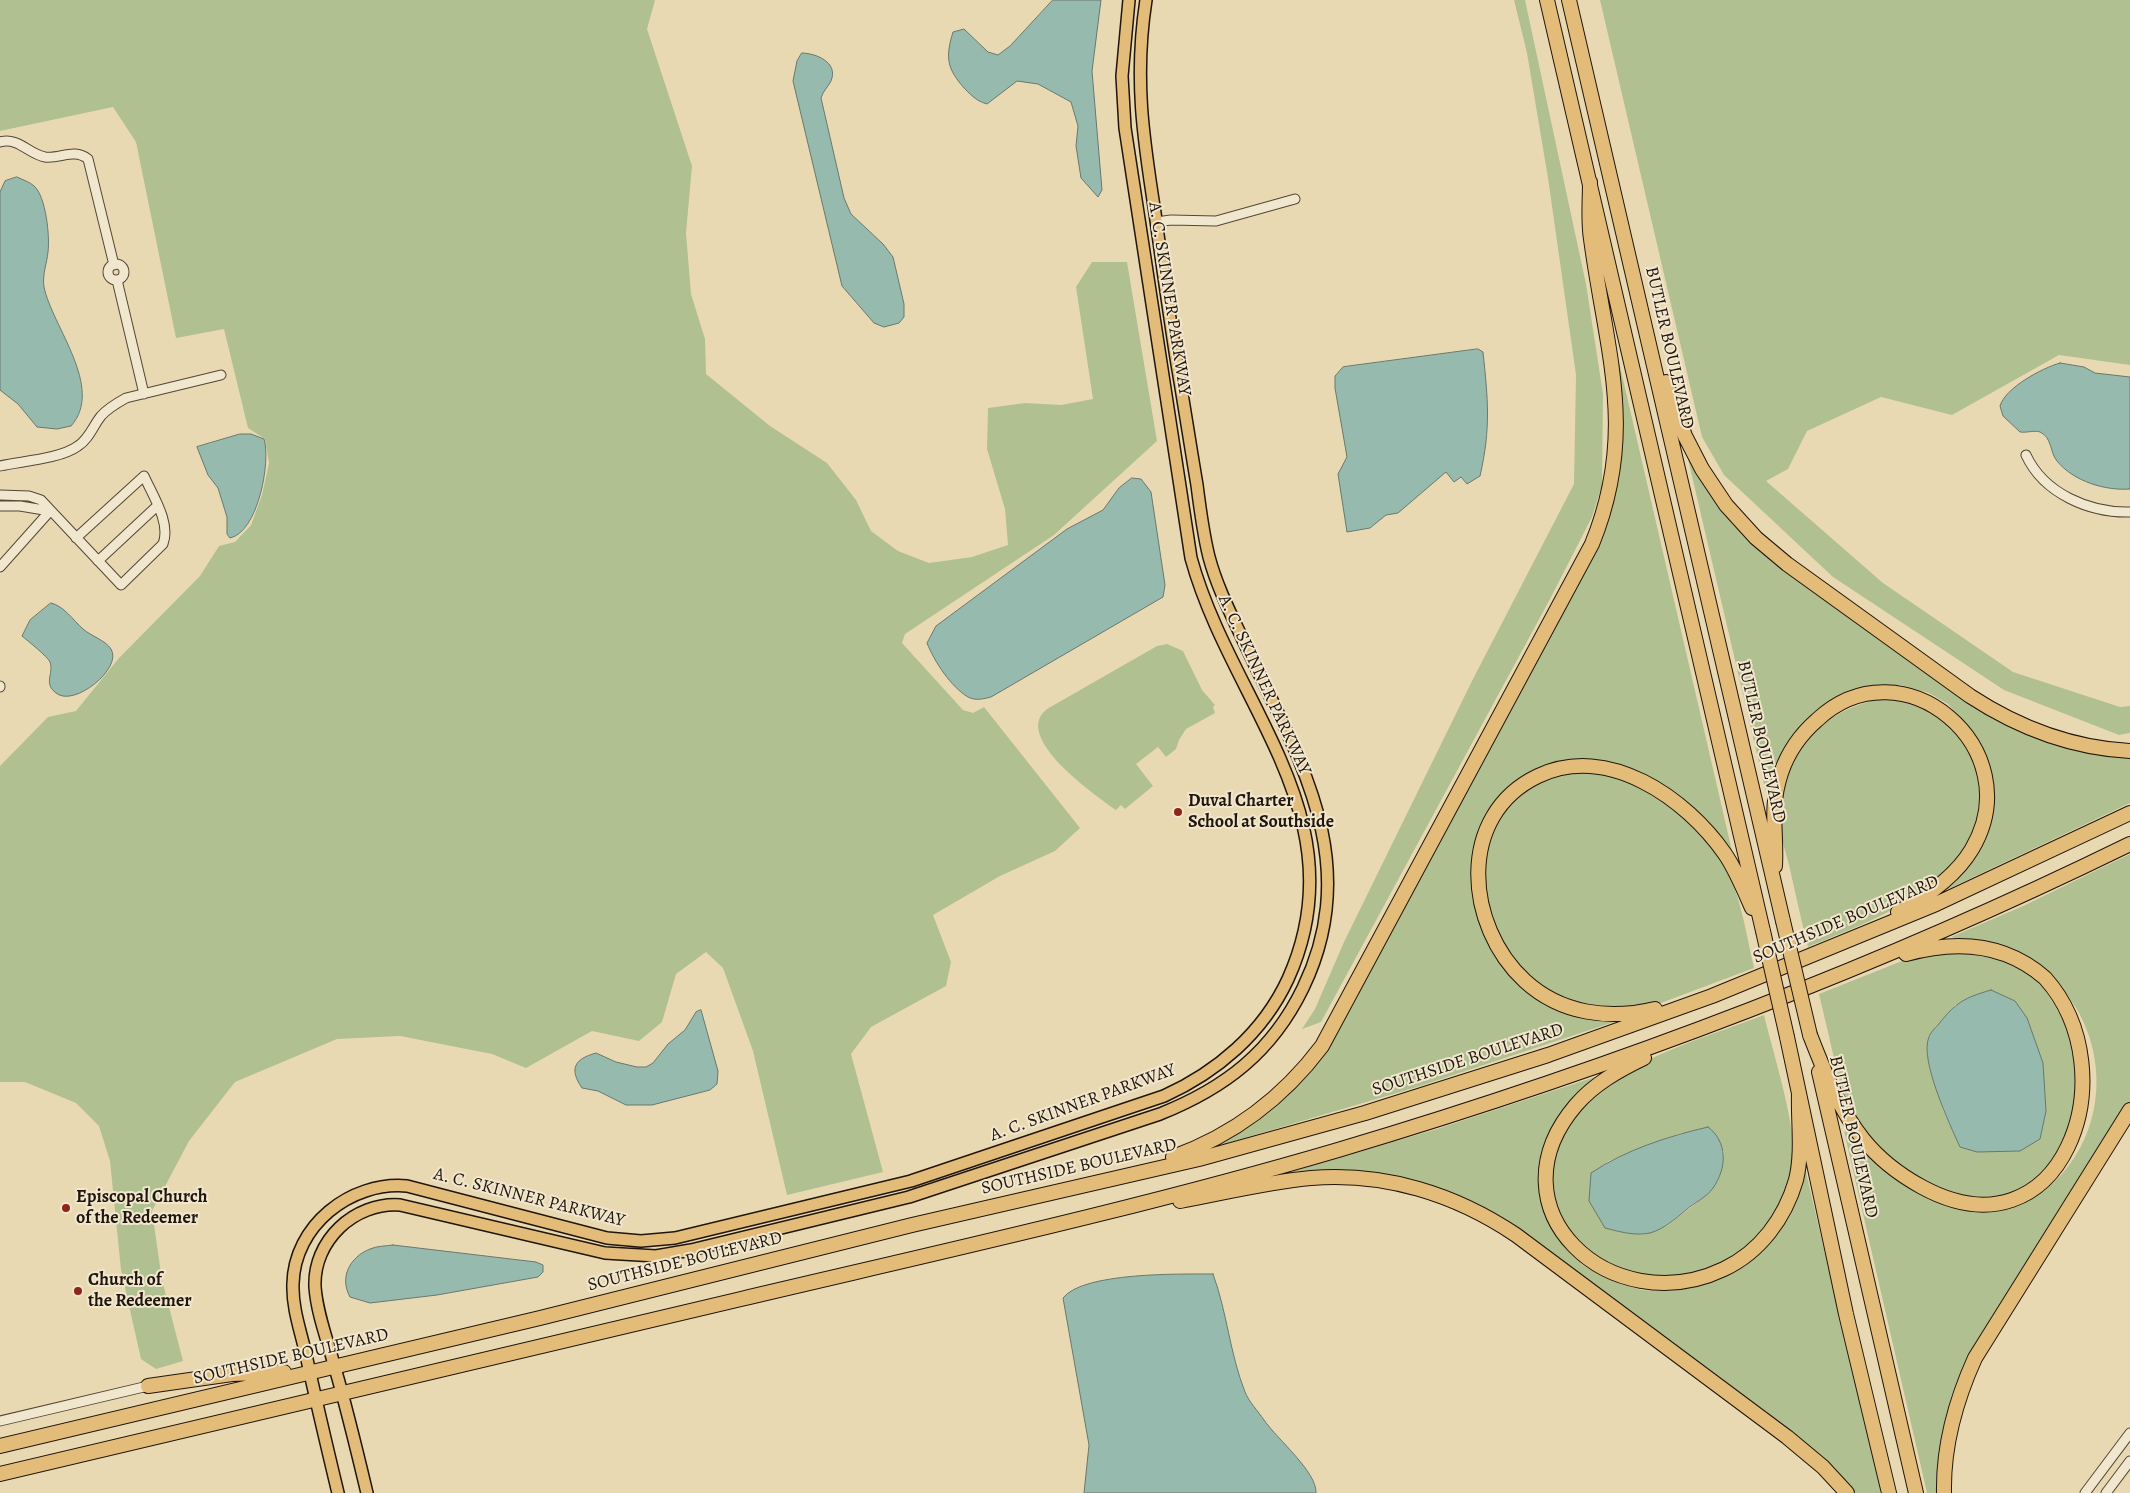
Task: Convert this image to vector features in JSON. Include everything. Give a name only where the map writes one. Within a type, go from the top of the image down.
[{"type":"highway","points":[[1547,0],[1764,931],[1846,1314],[1889,1493]]},
{"type":"highway","name":"BUTLER BOULEVARD","points":[[1570,0],[1916,1493]]},
{"type":"highway","points":[[1116,1177],[1197,1149],[1227,1133],[1274,1100],[1310,1062],[1332,1030],[1592,544],[1610,490],[1616,456],[1617,421],[1612,364],[1590,237],[1590,182]]},
{"type":"highway","points":[[1638,298],[1677,414],[1694,454],[1713,487],[1756,538],[1788,564],[1891,639],[1970,696],[2004,717],[2057,738],[2093,747],[2130,751]]},
{"type":"highway","points":[[1775,884],[1776,847],[1773,824],[1776,794],[1787,759],[1812,724],[1828,710],[1847,700],[1879,693],[1900,694],[1920,699],[1947,714],[1969,738],[1983,768],[1986,801],[1978,837],[1963,860],[1931,891],[1902,910],[1840,945]]},
{"type":"highway","points":[[1712,996],[1648,1011],[1611,1016],[1565,1006],[1528,984],[1514,971],[1496,946],[1482,915],[1479,897],[1478,867],[1481,851],[1485,835],[1500,807],[1524,784],[1553,770],[1583,766],[1603,768],[1633,777],[1673,800],[1700,823],[1714,839],[1736,873],[1764,931]]},
{"type":"highway","name":"SOUTHSIDE BOULEVARD","points":[[0,1446],[1116,1177],[1215,1155],[1365,1113],[1548,1055],[1712,996],[1840,945],[2000,875],[2130,813]]},
{"type":"highway","points":[[0,1474],[1081,1219],[1298,1161],[1429,1122],[1591,1069],[1722,1021],[1848,971],[1990,910],[2130,844]]},
{"type":"highway","points":[[1810,1035],[1838,1100],[1864,1140],[1896,1171],[1932,1192],[1973,1204],[2000,1203],[2013,1200],[2036,1191],[2046,1184],[2065,1166],[2073,1153],[2085,1128],[2093,1100],[2092,1060],[2084,1033],[2072,1009],[2056,989],[2038,972],[2017,959],[1996,950],[1959,944],[1919,950],[1848,971]]},
{"type":"highway","points":[[1722,1021],[1609,1077],[1584,1096],[1561,1127],[1548,1160],[1548,1193],[1554,1214],[1563,1233],[1584,1257],[1617,1275],[1654,1283],[1694,1280],[1719,1271],[1743,1258],[1771,1230],[1791,1193],[1799,1164],[1799,1093]]},
{"type":"highway","points":[[1944,1493],[1950,1430],[1961,1391],[1975,1358],[2130,1110]]},
{"type":"highway","points":[[1081,1219],[1290,1181],[1329,1177],[1382,1180],[1445,1196],[1486,1215],[1516,1235],[1801,1448],[1847,1493]]},
{"type":"highway","points":[[148,1386],[232,1374],[310,1372]]},
{"type":"main road","name":"A. C. SKINNER PARKWAY","points":[[338,1493],[294,1296],[296,1260],[305,1242],[325,1214],[346,1198],[362,1191],[389,1186],[415,1188],[607,1238],[641,1241],[675,1238],[911,1181],[1148,1102],[1195,1081],[1221,1063],[1243,1043],[1264,1018],[1284,988],[1302,941],[1310,906],[1310,857],[1303,820],[1292,788],[1208,606],[1191,558],[1125,128],[1122,76],[1129,0]]},
{"type":"main road","name":"A. C. SKINNER PARKWAY","points":[[367,1493],[317,1298],[317,1268],[325,1246],[336,1230],[354,1216],[370,1208],[393,1204],[613,1254],[639,1256],[673,1254],[909,1197],[1160,1114],[1206,1094],[1231,1077],[1260,1051],[1277,1031],[1308,980],[1319,947],[1326,913],[1328,861],[1323,826],[1310,785],[1226,604],[1208,554],[1141,124],[1139,88],[1141,37],[1146,0]]},
{"type":"main road","points":[[1221,1063],[1231,1077]]},
{"type":"street","points":[[0,142],[14,142],[43,157],[75,153],[88,159],[114,265],[121,266],[124,271],[121,278],[116,280],[144,394]]},
{"type":"street","points":[[1156,222],[1171,220],[1216,221],[1294,199]]},
{"type":"street","points":[[0,466],[65,452],[78,447],[91,433],[102,415],[115,404],[144,394],[222,375]]},
{"type":"street","points":[[2026,455],[2036,472],[2056,489],[2076,502],[2106,511],[2130,512]]},
{"type":"street","points":[[0,495],[29,496],[40,500],[50,511],[121,585],[163,544],[166,530],[144,476],[76,538]]},
{"type":"street","points":[[0,506],[20,506],[50,511]]},
{"type":"street","points":[[98,561],[157,506]]},
{"type":"street","points":[[0,567],[50,511]]},
{"type":"street","points":[[0,1421],[148,1386]]},
{"type":"street","points":[[2085,1493],[2130,1433]]},
{"type":"street","points":[[2106,1493],[2130,1461]]},
{"type":"green space","points":[[0,0],[655,0],[647,29],[692,166],[686,233],[691,294],[705,339],[706,374],[770,426],[827,463],[856,500],[871,531],[898,551],[929,563],[972,557],[1008,545],[1005,509],[987,449],[988,408],[1025,403],[1061,405],[1093,399],[1076,287],[1092,262],[1127,262],[1157,441],[1054,535],[905,634],[902,643],[963,710],[973,713],[984,707],[1080,828],[1055,851],[1000,876],[933,915],[951,962],[946,986],[871,1027],[851,1054],[883,1172],[787,1195],[753,1051],[723,968],[706,952],[676,974],[662,1022],[639,1041],[592,1031],[526,1068],[492,1054],[400,1036],[337,1039],[235,1082],[189,1141],[152,1211],[162,1280],[183,1361],[156,1369],[141,1359],[121,1270],[110,1161],[99,1126],[76,1103],[25,1082],[0,1082],[0,766],[48,717],[76,711],[119,658],[200,576],[219,546],[235,542],[251,525],[262,495],[269,463],[265,439],[248,428],[224,329],[176,338],[136,142],[113,107],[0,131]]},
{"type":"green space","points":[[1514,0],[1525,0],[1586,284],[1603,394],[1602,485],[1592,517],[1549,601],[1321,1022],[1302,1029],[1315,1009],[1344,942],[1473,679],[1574,484],[1576,375],[1548,178],[1527,53]]},
{"type":"green space","points":[[1600,0],[2130,0],[2130,365],[2059,355],[1952,415],[1881,397],[1807,431],[1788,469],[1766,481],[1883,583],[2013,672],[2120,707],[2130,706],[2130,733],[2119,735],[2004,690],[1833,577],[1724,475],[1702,437]]},
{"type":"green space","points":[[1619,362],[1732,851],[1712,825],[1689,804],[1662,787],[1618,767],[1588,768],[1527,777],[1475,856],[1498,958],[1513,978],[1533,995],[1595,1019],[1614,1022],[1417,1087],[1221,1145],[1220,1142],[1318,1058],[1612,497],[1616,363]]},
{"type":"green space","points":[[1690,458],[1706,487],[1742,529],[2011,724],[2130,754],[2130,803],[1944,891],[1986,828],[1973,735],[1948,704],[1929,693],[1901,685],[1868,686],[1852,690],[1820,707],[1796,732],[1771,772],[1767,797],[1688,459]]},
{"type":"green space","points":[[1167,644],[1183,651],[1202,690],[1215,705],[1213,707],[1215,713],[1186,729],[1176,749],[1166,757],[1158,747],[1136,764],[1153,786],[1125,809],[1121,805],[1116,810],[1075,779],[1047,749],[1040,734],[1039,721],[1047,709],[1157,646]]},
{"type":"green space","points":[[1881,699],[1910,703],[1930,710],[1947,720],[1956,729],[1980,773],[1975,827],[1962,853],[1943,875],[1919,894],[1863,924],[1808,947],[1783,842],[1779,819],[1780,796],[1795,756],[1822,725],[1840,713],[1860,704]]},
{"type":"green space","points":[[1584,771],[1618,777],[1629,781],[1674,808],[1701,832],[1722,860],[1730,876],[1741,910],[1754,968],[1653,1006],[1595,1009],[1544,991],[1506,957],[1482,892],[1490,832],[1516,795],[1543,778]]},
{"type":"green space","points":[[2130,854],[2130,1101],[1980,1342],[1940,1493],[1927,1493],[1844,1131],[1896,1170],[1929,1192],[1942,1198],[2025,1199],[2040,1193],[2058,1178],[2078,1152],[2089,1128],[2095,1103],[2096,1077],[2093,1051],[2085,1026],[2073,1003],[2056,982],[2024,958],[1988,942],[1951,937],[2023,906]]},
{"type":"green space","points":[[1987,952],[2034,973],[2086,1055],[2089,1068],[2085,1113],[2070,1149],[2021,1193],[1972,1198],[1928,1184],[1896,1164],[1872,1140],[1850,1110],[1838,1075],[1819,994],[1917,955]],"holes":[[[1956,1004],[1960,1147],[1943,1110],[1929,1065],[1928,1038]]]},
{"type":"green space","points":[[1764,1015],[1789,1114],[1794,1152],[1790,1180],[1771,1220],[1742,1252],[1730,1260],[1702,1271],[1672,1276],[1642,1275],[1615,1267],[1590,1253],[1571,1233],[1558,1207],[1553,1175],[1556,1152],[1560,1141],[1578,1110],[1595,1093],[1634,1067],[1676,1048]],"holes":[[[1681,1133],[1724,1151],[1722,1166],[1712,1187],[1697,1203],[1667,1226],[1592,1173],[1609,1161]]]},
{"type":"green space","points":[[1598,1076],[1544,1157],[1570,1250],[1582,1261],[1581,1264],[1603,1277],[1641,1290],[1677,1290],[1716,1280],[1744,1265],[1805,1168],[1881,1493],[1853,1493],[1499,1219],[1431,1188],[1267,1179],[1437,1129]]},
{"type":"water","points":[[1053,0],[1101,0],[1092,71],[1102,190],[1098,197],[1081,178],[1076,146],[1078,126],[1071,102],[1038,84],[1017,81],[987,104],[980,102],[959,82],[949,63],[949,49],[953,32],[964,29],[988,52],[998,55],[1010,46]]},
{"type":"water","points":[[802,53],[819,57],[829,64],[832,69],[831,81],[821,98],[844,198],[851,214],[883,244],[893,257],[904,304],[904,317],[899,323],[884,327],[874,323],[842,286],[793,81],[797,61]]},
{"type":"water","points":[[17,177],[34,186],[42,198],[48,237],[44,287],[80,376],[82,394],[80,411],[71,426],[57,429],[37,427],[18,404],[0,390],[0,192],[5,181]]},
{"type":"water","points":[[1478,349],[1483,352],[1488,414],[1486,443],[1480,476],[1467,484],[1461,477],[1454,482],[1446,472],[1398,513],[1386,515],[1370,528],[1347,532],[1338,474],[1347,457],[1335,388],[1335,376],[1343,367]]},
{"type":"water","points":[[2060,363],[2084,367],[2095,373],[2130,377],[2130,489],[2100,486],[2072,474],[2057,461],[2044,434],[2038,431],[2020,432],[2003,416],[2000,406],[2009,392],[2034,374]]},
{"type":"water","points":[[240,434],[251,434],[264,439],[266,463],[264,479],[255,510],[240,533],[230,538],[227,534],[227,517],[218,488],[208,475],[197,447]]},
{"type":"water","points":[[1132,478],[1141,479],[1151,492],[1165,585],[1163,597],[991,697],[974,699],[962,693],[944,673],[927,643],[936,626],[1067,529],[1103,510],[1119,488]]},
{"type":"water","points":[[51,603],[64,610],[83,629],[105,643],[111,649],[113,657],[104,675],[95,684],[74,695],[64,696],[52,689],[49,682],[50,662],[22,636],[30,620]]},
{"type":"water","points":[[1991,990],[2015,1001],[2027,1018],[2043,1063],[2046,1111],[2040,1139],[2020,1151],[1977,1152],[1960,1147],[1937,1092],[1928,1060],[1927,1047],[1930,1035],[1944,1017],[1961,1002]]},
{"type":"water","points":[[701,1010],[718,1071],[717,1084],[710,1090],[652,1105],[626,1105],[598,1091],[582,1088],[575,1070],[578,1062],[583,1058],[596,1053],[616,1062],[646,1067],[653,1063],[668,1044],[685,1030],[696,1012]]},
{"type":"water","points":[[1708,1127],[1719,1140],[1722,1148],[1723,1164],[1718,1180],[1704,1197],[1660,1229],[1650,1233],[1633,1234],[1605,1228],[1589,1201],[1591,1173],[1618,1157],[1648,1145]]},
{"type":"water","points":[[393,1245],[536,1262],[543,1265],[543,1272],[538,1277],[437,1295],[370,1303],[350,1297],[347,1290],[346,1275],[352,1262],[370,1249]]},
{"type":"water","points":[[1213,1274],[1240,1378],[1247,1396],[1270,1428],[1304,1466],[1315,1485],[1316,1493],[1084,1493],[1089,1445],[1063,1298],[1074,1290],[1090,1283],[1111,1279],[1133,1276]]},
{"type":"place","name":"Duval Charter School at Southside","points":[[1178,812]]},
{"type":"place","name":"Episcopal Church of the Redeemer","points":[[66,1208]]},
{"type":"place","name":"Church of the Redeemer","points":[[78,1291]]}]
